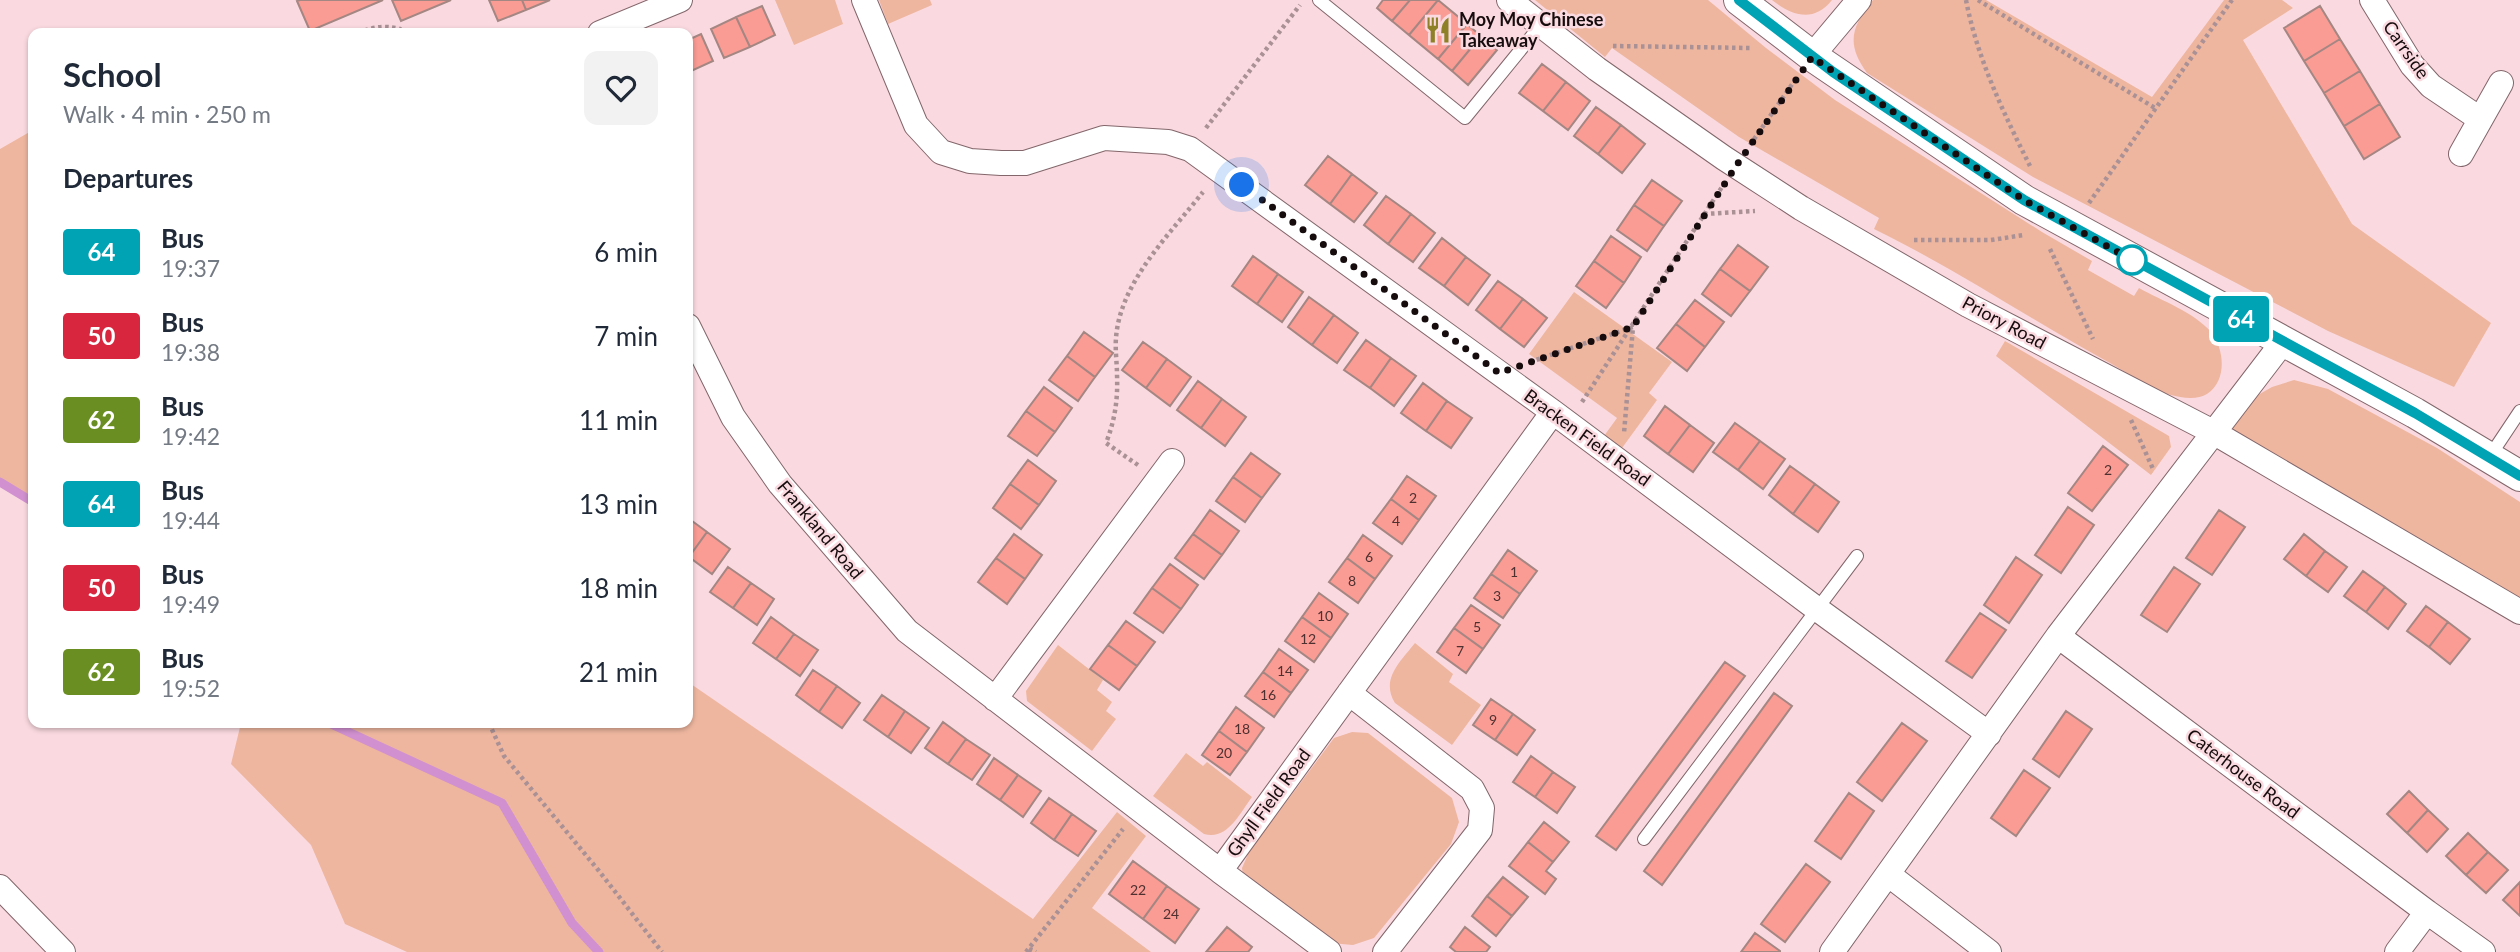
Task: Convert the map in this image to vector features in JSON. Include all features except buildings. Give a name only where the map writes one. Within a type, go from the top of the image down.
[{"type":"street","points":[[612,28],[680,0]]},
{"type":"street","name":"Bracken Field Road","points":[[864,0],[916,125],[941,152],[970,161],[1025,163],[1104,138],[1168,142],[1190,149],[1989,734]]},
{"type":"street","name":"Priory Road","points":[[1509,0],[1583,59],[1801,208],[1968,305],[2213,432],[2520,612]]},
{"type":"street","points":[[1739,0],[1812,57],[2024,200],[2081,216],[2283,342],[2415,413],[2520,476]]},
{"type":"street","points":[[1812,57],[1859,0]]},
{"type":"street","name":"Carrside","points":[[2372,0],[2412,65],[2431,86],[2480,118]]},
{"type":"street","points":[[2461,154],[2501,83]]},
{"type":"street","name":"Frankland Road","points":[[693,336],[733,417],[780,484],[907,631],[1220,871]]},
{"type":"street","points":[[1832,952],[2059,635],[2283,342]]},
{"type":"street","name":"Ghyll Field Road","points":[[1329,952],[1220,871],[1349,693],[1560,418]]},
{"type":"street","points":[[995,699],[1165,470]]},
{"type":"street","name":"Caterhouse Road","points":[[2059,635],[2483,952]]},
{"type":"street","points":[[1349,693],[1472,789],[1482,808],[1480,830],[1385,952]]},
{"type":"street","points":[[1889,875],[1989,952]]},
{"type":"street","points":[[0,887],[63,952]]},
{"type":"street","points":[[2397,952],[2427,912]]},
{"type":"lane","points":[[1319,0],[1465,118],[1540,26]]},
{"type":"lane","points":[[2490,456],[2520,411]]},
{"type":"lane","points":[[1644,839],[1857,556]]},
{"type":"path","points":[[1190,149],[1298,7],[1307,0]]},
{"type":"path","points":[[1966,0],[1981,52],[2003,111],[2032,172]]},
{"type":"path","points":[[1978,0],[2155,108]]},
{"type":"path","points":[[2081,216],[2232,0]]},
{"type":"path","points":[[372,28],[396,28]]},
{"type":"path","points":[[1583,59],[1593,45],[1766,48],[1779,31]]},
{"type":"path","points":[[1560,418],[1633,327],[1736,166],[1812,57]]},
{"type":"path","points":[[1165,470],[1107,443],[1115,421],[1115,339],[1119,315],[1146,264],[1220,170]]},
{"type":"path","points":[[2078,197],[2081,216]]},
{"type":"path","points":[[1885,257],[1896,240],[1991,240],[2029,234]]},
{"type":"path","points":[[1499,373],[1633,327]]},
{"type":"path","points":[[1622,463],[1633,327]]},
{"type":"path","points":[[491,728],[504,756],[662,952]]},
{"type":"path","points":[[1036,952],[1028,950],[1139,809]]},
{"type":"shaded area","points":[[775,0],[835,0],[843,24],[794,45]]},
{"type":"shaded area","points":[[879,0],[930,0],[932,5],[888,24]]},
{"type":"shaded area","points":[[1535,0],[1708,0],[1835,100],[2092,261],[2088,270],[2134,296],[2139,288],[2196,319],[2211,332],[2219,346],[2222,364],[2218,381],[2207,394],[2194,398],[2171,395],[2145,384],[1960,275],[1874,229],[1879,218],[1739,137],[1612,48],[1605,57]]},
{"type":"shaded area","points":[[1772,0],[1832,0],[1818,12],[1803,15],[1787,10]]},
{"type":"shaded area","points":[[1873,0],[1986,0],[2152,97],[2224,0],[2282,0],[2293,8],[2243,40],[2352,224],[2491,323],[2454,387],[2328,331],[2033,177],[1867,73],[1856,53],[1854,36],[1860,19]]},
{"type":"shaded area","points":[[28,133],[28,499],[0,482],[0,149]]},
{"type":"shaded area","points":[[1574,292],[1672,362],[1649,393],[1657,400],[1622,448],[1604,436],[1617,418],[1529,354]]},
{"type":"shaded area","points":[[2005,341],[2169,436],[2171,447],[2151,475],[1996,356]]},
{"type":"shaded area","points":[[2294,380],[2328,389],[2437,448],[2520,502],[2520,612],[2230,430],[2242,404],[2272,387]]},
{"type":"shaded area","points":[[1415,643],[1453,674],[1449,682],[1481,705],[1452,745],[1395,703],[1391,694],[1394,671]]},
{"type":"shaded area","points":[[1058,645],[1103,680],[1097,690],[1112,702],[1106,711],[1116,719],[1092,751],[1027,701],[1026,691]]},
{"type":"shaded area","points":[[693,685],[1033,919],[1117,812],[1146,836],[1092,908],[1151,952],[407,952],[345,924],[311,845],[231,764],[240,728],[693,728]]},
{"type":"shaded area","points":[[1352,732],[1368,733],[1452,798],[1459,822],[1451,844],[1374,938],[1353,945],[1330,943],[1243,876],[1242,868],[1249,852],[1334,738]]},
{"type":"shaded area","points":[[1186,753],[1203,766],[1207,762],[1252,797],[1238,818],[1220,833],[1204,834],[1153,796]]},
{"type":"waterway","points":[[0,482],[28,499]]},
{"type":"waterway","points":[[340,728],[502,803],[572,923],[599,952]]},
{"type":"bus line","name":"64","points":[[1739,0],[1833,72],[2024,200],[2415,413],[2520,476]]},
{"type":"place","name":"Moy Moy Chinese Takeaway","points":[[1438,30]]},
{"type":"route","points":[[1242,185],[1499,373],[1633,327],[1704,214],[1812,57],[2024,200],[2132,260]]}]
